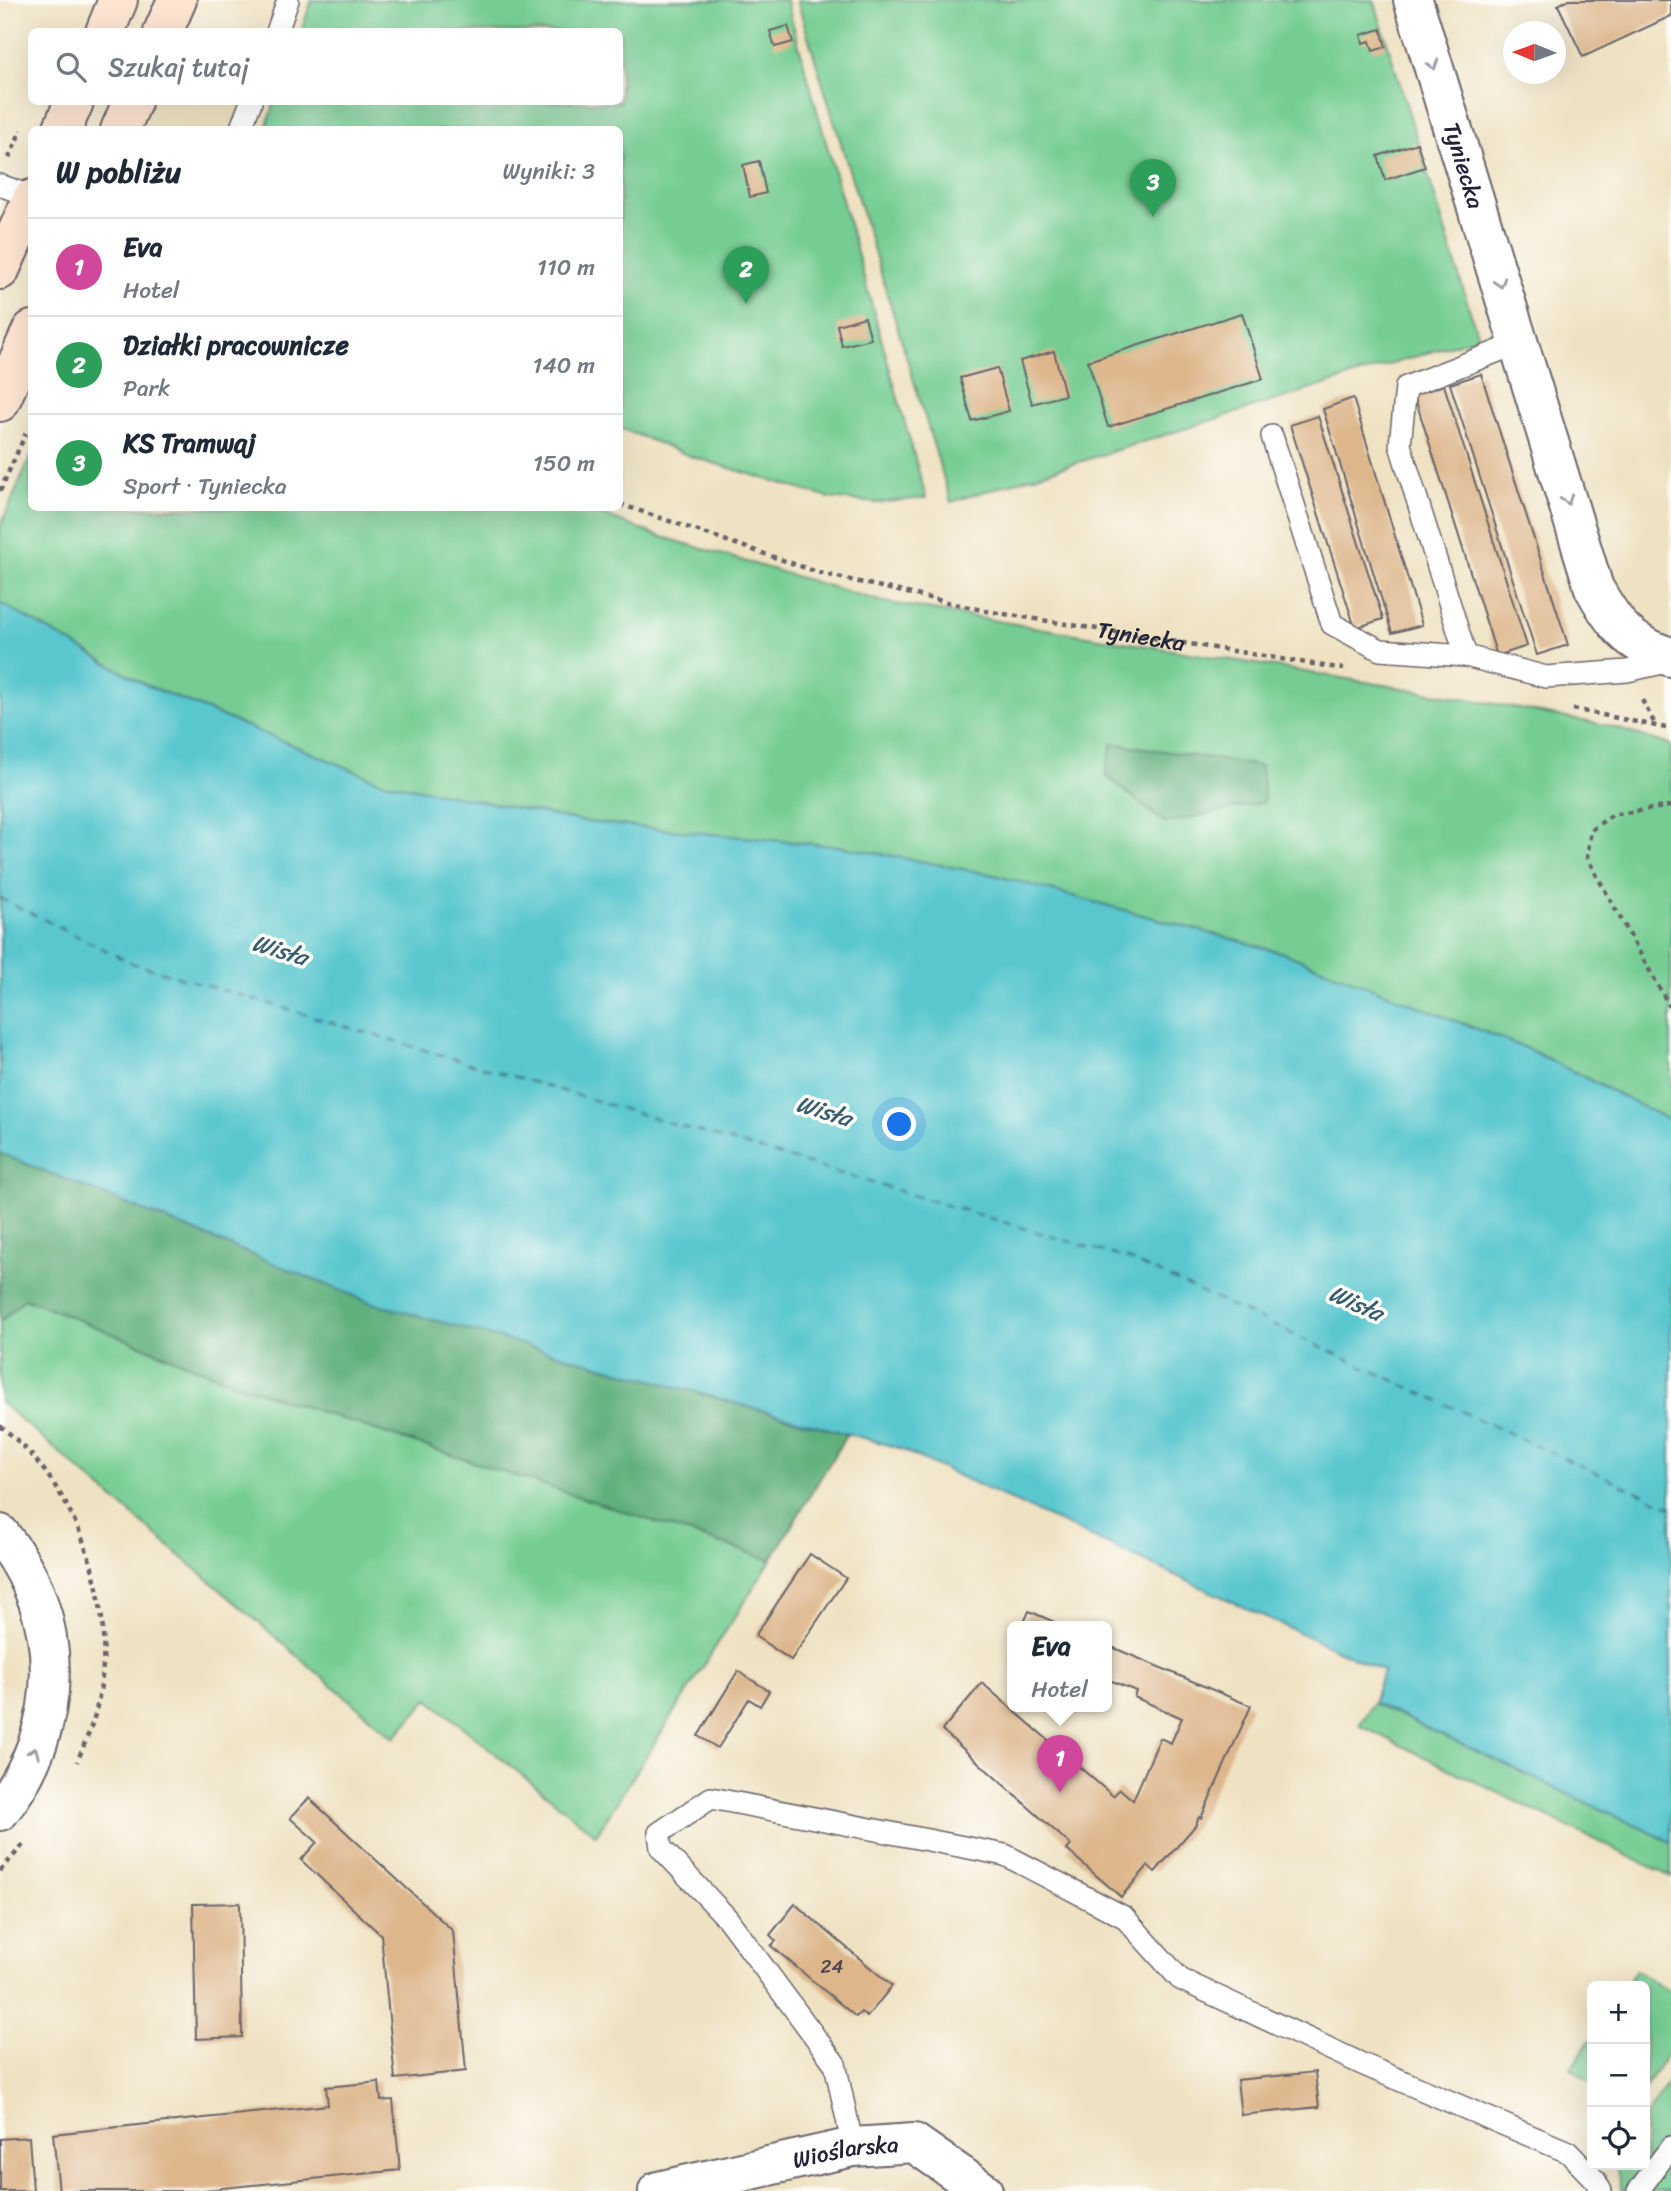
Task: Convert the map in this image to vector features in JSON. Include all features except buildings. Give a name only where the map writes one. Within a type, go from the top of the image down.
[{"type":"main road","points":[[106,28],[118,0]]},
{"type":"main road","points":[[165,28],[177,0]]},
{"type":"main road","points":[[122,126],[131,105]]},
{"type":"main road","points":[[0,270],[28,207]]},
{"type":"main road","points":[[0,402],[28,339]]},
{"type":"street","name":"Tyniecka","points":[[1413,0],[1594,588],[1615,625],[1654,652],[1671,659]]},
{"type":"street","points":[[0,1534],[24,1566],[40,1602],[48,1637],[51,1670],[50,1702],[44,1730],[28,1767],[0,1811]]},
{"type":"street","name":"Wioślarska","points":[[658,2191],[853,2147],[914,2143],[983,2191]]},
{"type":"lane","points":[[278,28],[288,0]]},
{"type":"lane","points":[[242,126],[250,105]]},
{"type":"lane","points":[[3,175],[28,195]]},
{"type":"lane","points":[[1466,656],[1400,444],[1406,387],[1519,344]]},
{"type":"lane","points":[[1272,436],[1332,624],[1380,650],[1466,656],[1546,677],[1627,671],[1671,659]]},
{"type":"lane","points":[[853,2147],[835,2064],[727,1918],[661,1848],[659,1833],[711,1798],[1005,1855],[1124,1917],[1180,1979],[1362,2064],[1568,2152],[1595,2180],[1601,2191]]},
{"type":"lane","points":[[1637,2191],[1671,2147]]},
{"type":"path","points":[[3,175],[22,128]]},
{"type":"path","points":[[0,491],[26,432]]},
{"type":"path","name":"Tyniecka","points":[[623,505],[820,573],[986,611],[1358,671]]},
{"type":"path","points":[[1566,708],[1671,729]]},
{"type":"path","points":[[1671,806],[1612,815],[1591,830],[1587,858],[1671,1009]]},
{"type":"green space","points":[[312,0],[786,0],[926,498],[877,503],[829,498],[690,456],[623,429],[623,126],[266,126],[274,105],[623,105],[623,28],[302,28]]},
{"type":"green space","points":[[797,0],[1374,0],[1478,337],[951,502]]},
{"type":"green space","points":[[28,463],[28,511],[592,511],[656,535],[883,602],[1474,700],[1609,726],[1671,745],[1671,1121],[1530,1050],[1283,953],[994,875],[844,847],[587,822],[379,781],[146,685],[0,603],[0,527]]},
{"type":"green space","points":[[1112,743],[1261,766],[1264,802],[1165,823],[1105,775]]},
{"type":"green space","points":[[0,1153],[372,1303],[847,1434],[771,1560],[236,1384],[25,1298],[0,1322]]},
{"type":"green space","points":[[25,1298],[236,1384],[771,1560],[596,1835],[428,1699],[394,1738],[0,1402],[0,1322]]},
{"type":"green space","points":[[1373,1703],[1671,1842],[1671,1877],[1359,1725]]},
{"type":"green space","points":[[1636,1970],[1671,1993],[1671,2048],[1650,2080],[1650,1981],[1628,1981]]},
{"type":"green space","points":[[1587,2045],[1587,2080],[1571,2069]]},
{"type":"green space","points":[[1671,2077],[1671,2191],[1622,2191],[1617,2170],[1650,2170],[1650,2111]]},
{"type":"water","name":"Wisła","points":[[0,603],[146,685],[379,781],[587,822],[844,847],[994,875],[1283,953],[1530,1050],[1671,1121],[1671,1842],[1373,1703],[1383,1671],[896,1447],[372,1303],[0,1153]]},
{"type":"ferry route","points":[[0,898],[132,963],[1128,1259],[1671,1507]]},
{"type":"place","name":"KS Tramwaj","points":[[1153,217]]},
{"type":"place","name":"Działki pracownicze","points":[[746,304]]},
{"type":"place","name":"Eva","points":[[1060,1793]]}]
